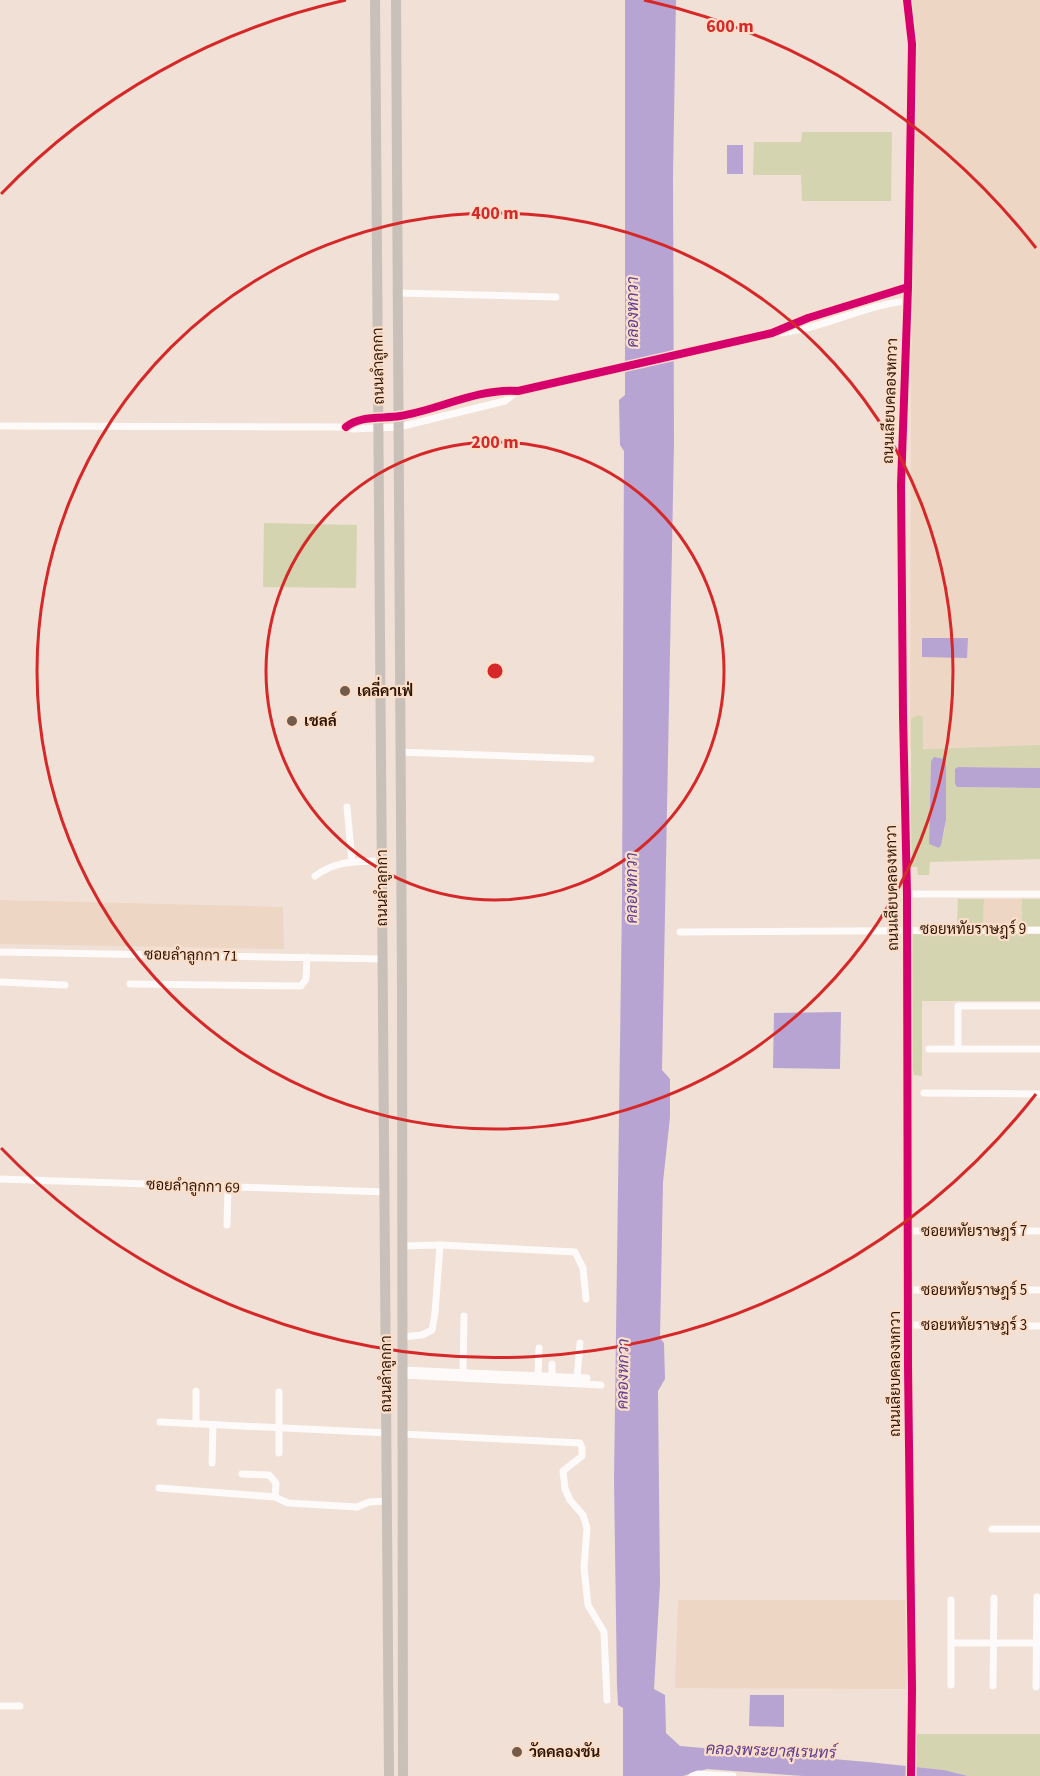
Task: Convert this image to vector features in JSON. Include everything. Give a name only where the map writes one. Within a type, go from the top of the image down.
[{"type":"main road","name":"ถนนลำลูกกา","points":[[375,0],[389,1776]]},
{"type":"main road","name":"ถนนลำลูกกา","points":[[396,0],[403,1776]]},
{"type":"main road","points":[[386,1288],[402,1288]]},
{"type":"street","name":"ถนนเลียบคลองหกวา","points":[[907,0],[912,44],[908,287],[901,485],[907,894],[912,1690],[910,1776]]},
{"type":"street","points":[[772,333],[808,318],[908,287]]},
{"type":"street","points":[[398,293],[556,297]]},
{"type":"street","points":[[379,423],[399,422],[444,404],[480,395],[509,390],[518,391],[772,333],[802,331],[864,309],[885,303],[907,301]]},
{"type":"street","points":[[0,426],[345,427],[352,429],[379,423],[448,415],[505,400],[518,391]]},
{"type":"street","points":[[480,395],[483,406]]},
{"type":"street","points":[[444,404],[448,415]]},
{"type":"street","points":[[400,752],[591,759]]},
{"type":"street","points":[[347,807],[352,862]]},
{"type":"street","points":[[315,876],[328,866],[382,861]]},
{"type":"street","points":[[907,894],[1040,894]]},
{"type":"street","name":"ซอยหทัยราษฎร์ 9","points":[[680,932],[1040,930]]},
{"type":"street","name":"ซอยลำลูกกา 71","points":[[0,952],[383,958]]},
{"type":"street","points":[[130,984],[301,986],[306,979],[307,957]]},
{"type":"street","points":[[0,982],[64,985]]},
{"type":"street","points":[[958,1048],[958,1006],[1040,1006]]},
{"type":"street","points":[[929,1049],[1040,1049]]},
{"type":"street","points":[[924,1093],[1040,1094]]},
{"type":"street","name":"ซอยลำลูกกา 69","points":[[0,1179],[385,1192]]},
{"type":"street","points":[[227,1225],[228,1187]]},
{"type":"street","name":"ซอยหทัยราษฎร์ 7","points":[[909,1232],[1040,1232]]},
{"type":"street","points":[[402,1246],[440,1245],[576,1252],[583,1268],[586,1299]]},
{"type":"street","points":[[402,1337],[422,1335],[432,1330],[440,1245]]},
{"type":"street","name":"ซอยหทัยราษฎร์ 5","points":[[908,1290],[1040,1290]]},
{"type":"street","points":[[463,1372],[464,1316]]},
{"type":"street","name":"ซอยหทัยราษฎร์ 3","points":[[909,1325],[1040,1326]]},
{"type":"street","points":[[578,1377],[580,1343]]},
{"type":"street","points":[[538,1375],[539,1348]]},
{"type":"street","points":[[552,1364],[552,1376]]},
{"type":"street","points":[[402,1373],[463,1372],[587,1378]]},
{"type":"street","points":[[402,1373],[601,1385]]},
{"type":"street","points":[[196,1391],[196,1424]]},
{"type":"street","points":[[279,1392],[279,1453]]},
{"type":"street","points":[[160,1422],[387,1433]]},
{"type":"street","points":[[212,1463],[213,1425]]},
{"type":"street","points":[[402,1434],[580,1443],[582,1456],[563,1471],[570,1500],[583,1515],[586,1528],[584,1568],[588,1605],[604,1632],[607,1701]]},
{"type":"street","points":[[242,1474],[273,1477],[276,1483],[275,1497]]},
{"type":"street","points":[[159,1488],[275,1497],[288,1503],[357,1507],[369,1502],[387,1501]]},
{"type":"street","points":[[992,1529],[1040,1529]]},
{"type":"street","points":[[1036,1687],[1039,1643],[1037,1597]]},
{"type":"street","points":[[993,1686],[994,1598]]},
{"type":"street","points":[[951,1600],[951,1685]]},
{"type":"street","points":[[951,1642],[1039,1643]]},
{"type":"street","points":[[0,1706],[20,1706]]},
{"type":"street","points":[[692,1776],[698,1774],[733,1776]]},
{"type":"shaded area","points":[[912,0],[1040,0],[1040,745],[910,749]]},
{"type":"shaded area","points":[[984,899],[1022,899],[1022,927],[983,926]]},
{"type":"shaded area","points":[[0,900],[283,907],[284,949],[0,944]]},
{"type":"shaded area","points":[[678,1600],[907,1600],[908,1689],[675,1688]]},
{"type":"green space","points":[[802,132],[892,132],[891,201],[802,201],[801,175],[753,175],[754,142],[801,142]]},
{"type":"green space","points":[[264,523],[357,525],[356,588],[263,587]]},
{"type":"green space","points":[[918,715],[923,717],[923,749],[1040,745],[1040,768],[958,767],[955,769],[955,784],[957,787],[1040,788],[1040,859],[930,862],[929,875],[918,875],[917,867],[911,867],[911,719]],"holes":[[[934,758],[945,759],[946,820],[944,833],[929,844],[931,761]]]},
{"type":"green space","points":[[958,899],[984,899],[983,926],[957,925]]},
{"type":"green space","points":[[1022,899],[1040,899],[1040,927],[1022,927]]},
{"type":"green space","points":[[913,934],[1040,934],[1040,1001],[922,1001],[922,1076],[914,1075],[911,1058],[911,937]]},
{"type":"green space","points":[[915,1734],[1040,1734],[1040,1776],[968,1776],[944,1770],[915,1767]]},
{"type":"water","name":"คลองหกวา","points":[[625,0],[676,0],[673,176],[674,443],[662,1070],[670,1079],[670,1117],[663,1182],[660,1338],[664,1343],[665,1379],[658,1391],[660,1584],[654,1689],[665,1695],[666,1733],[680,1746],[868,1762],[944,1770],[968,1776],[803,1776],[707,1769],[683,1776],[623,1776],[623,1708],[618,1705],[617,1686],[614,1479],[622,900],[624,451],[620,445],[619,400],[625,395]]},
{"type":"water","points":[[727,145],[743,145],[743,174],[727,174]]},
{"type":"water","points":[[922,638],[968,638],[967,658],[922,657]]},
{"type":"water","points":[[934,757],[945,759],[946,767],[946,820],[939,848],[929,844],[931,761]]},
{"type":"water","points":[[958,767],[1040,768],[1040,788],[957,787],[955,769]]},
{"type":"water","points":[[841,1012],[840,1069],[773,1068],[774,1013]]},
{"type":"water","points":[[750,1695],[784,1695],[784,1727],[749,1726]]},
{"type":"cycle path","points":[[907,0],[912,44],[908,287],[901,485],[907,894],[911,1776]]},
{"type":"cycle path","points":[[346,427],[364,419],[414,413],[473,396],[518,391],[772,333],[808,318],[908,287]]},
{"type":"place","name":"เดลี่คาเฟ่","points":[[345,691]]},
{"type":"place","name":"เชลล์","points":[[292,721]]},
{"type":"place","name":"วัดคลองชัน","points":[[517,1752]]},
{"type":"water label","name":"คลองพระยาสุเรนทร์","points":[[771,1750]]}]
